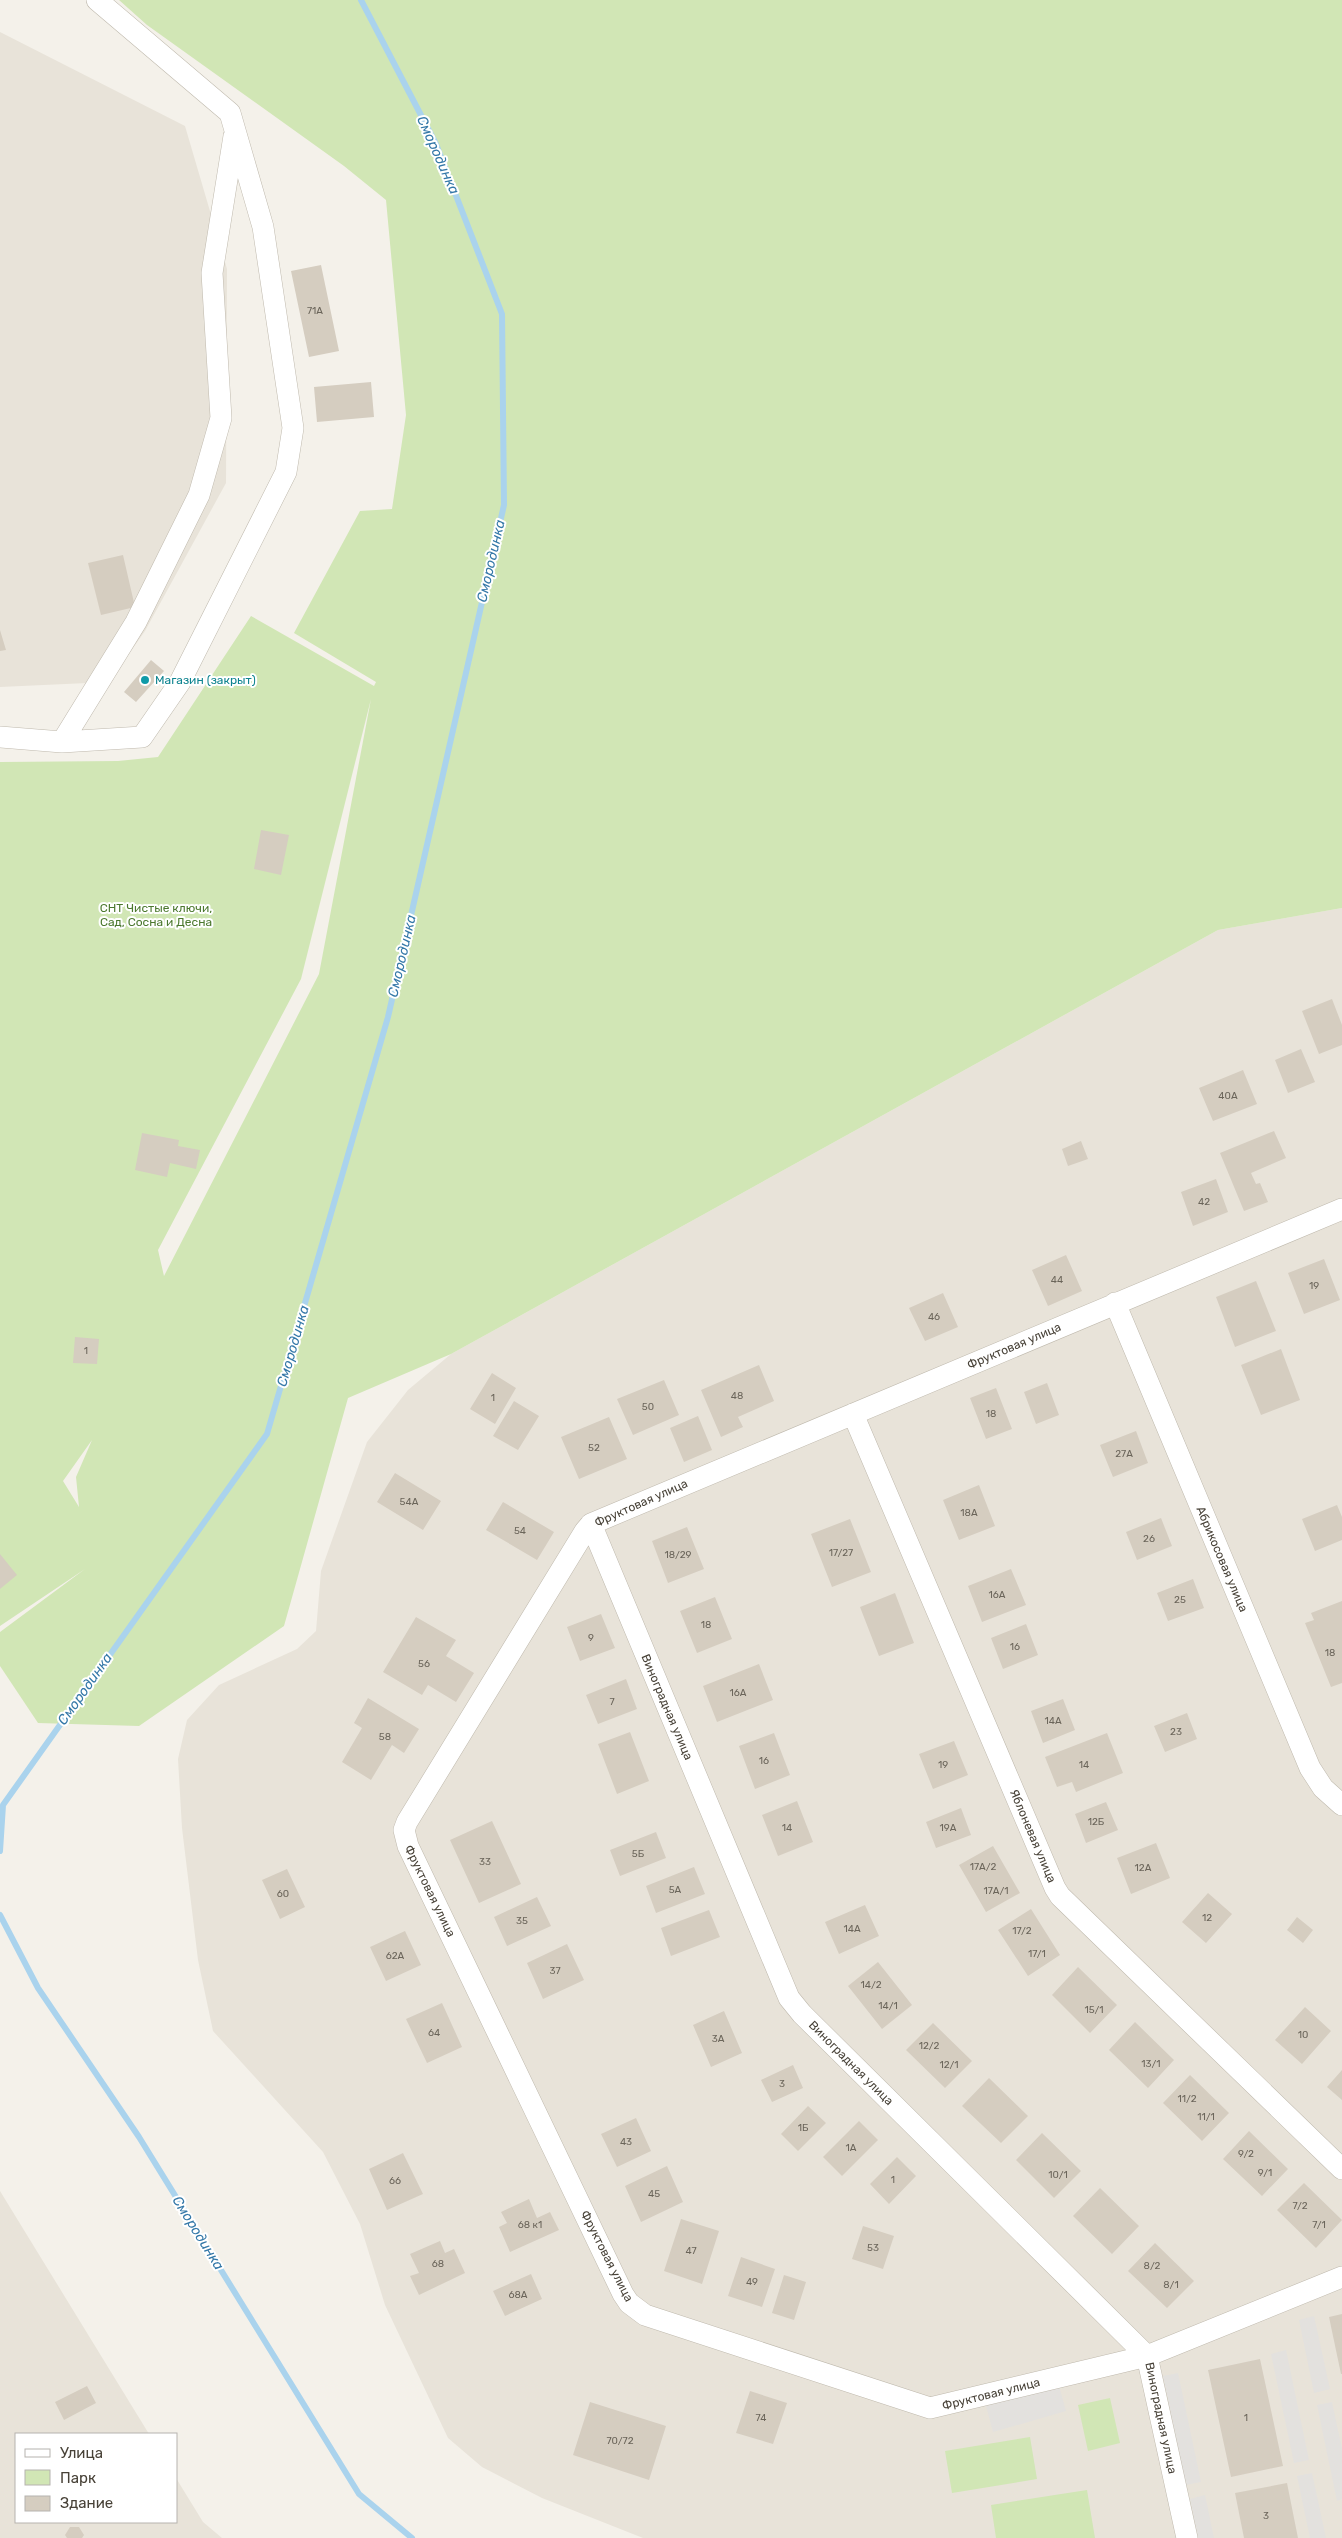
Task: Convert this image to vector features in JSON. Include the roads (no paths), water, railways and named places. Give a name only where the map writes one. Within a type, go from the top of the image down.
[{"type":"street","points":[[0,737],[62,742],[142,737],[180,682],[286,472],[293,428],[263,227],[230,113],[97,0]]},
{"type":"street","points":[[62,742],[136,622],[199,495],[221,418],[212,273],[235,130]]},
{"type":"street","name":"Фруктовая улица","points":[[1342,1209],[591,1524],[412,1814],[404,1830],[408,1846],[629,2303],[645,2315],[930,2408],[1147,2356],[1342,2277]]},
{"type":"street","name":"Абрикосовая улица","points":[[1115,1304],[1310,1768],[1323,1788],[1342,1805]]},
{"type":"street","name":"Яблоневая улица","points":[[853,1414],[1060,1896],[1342,2169]]},
{"type":"street","name":"Виноградная улица","points":[[591,1524],[789,1998],[807,2019],[1147,2356],[1187,2538]]},
{"type":"waterway","name":"Смородинка","points":[[0,1851],[3,1805],[267,1434],[388,1017],[504,505],[502,314],[436,144],[361,0]]},
{"type":"waterway","name":"Смородинка","points":[[0,1915],[38,1988],[139,2137],[359,2494],[412,2538]]},
{"type":"place","name":"Магазин (закрыт)","points":[[145,680]]},
{"type":"park label","name":"СНТ Чистые ключи, Сад, Сосна и Десна","points":[[156,915]]}]
